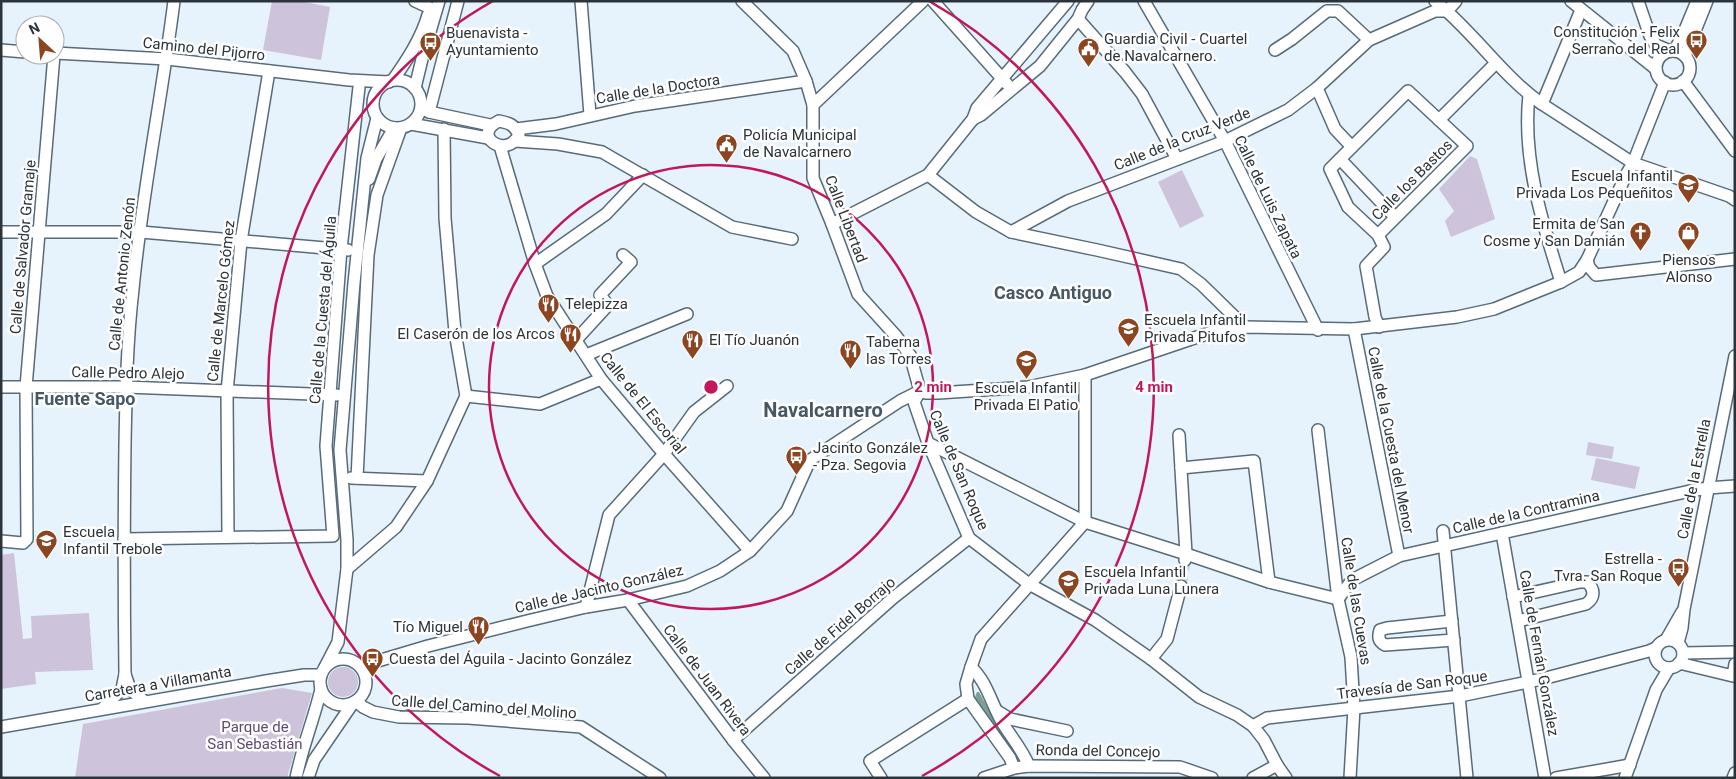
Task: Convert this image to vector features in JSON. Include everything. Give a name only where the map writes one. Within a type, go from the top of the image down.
[{"type":"street","name":"Calle de Antonio Zenón","points":[[102,709],[122,689],[125,674],[126,387],[132,289],[174,1]]},
{"type":"street","points":[[415,1],[434,3]]},
{"type":"street","points":[[357,478],[368,255],[377,195],[402,127],[425,110],[458,1]]},
{"type":"street","points":[[581,1],[590,115]]},
{"type":"street","name":"Calle Libertad","points":[[742,1],[793,51],[806,81],[813,105],[813,178],[858,294],[896,336],[910,355],[920,391]]},
{"type":"street","points":[[813,105],[923,1]]},
{"type":"street","points":[[933,1],[1013,90]]},
{"type":"street","points":[[832,224],[928,175],[973,119],[977,108],[1068,1]]},
{"type":"street","points":[[1072,1],[1083,10],[1142,94],[1177,159]]},
{"type":"street","name":"Calle de Luis Zapata","points":[[1144,1],[1225,141],[1318,330]]},
{"type":"street","points":[[1435,1],[1529,95],[1542,104],[1633,162],[1733,196]]},
{"type":"street","points":[[1447,11],[1456,1]]},
{"type":"street","points":[[1571,1],[1656,69],[1660,79],[1671,84],[1683,81],[1687,77],[1690,67],[1676,53],[1656,45],[1650,36],[1638,1]]},
{"type":"street","points":[[1676,53],[1697,1]]},
{"type":"street","points":[[1676,53],[1706,1]]},
{"type":"street","points":[[425,110],[490,125],[498,122],[510,123],[516,129],[518,135],[509,146],[500,146],[488,138],[444,129],[385,125],[377,118],[373,110],[374,95],[379,88],[391,81],[411,53],[426,24],[434,3]]},
{"type":"street","points":[[415,88],[434,3]]},
{"type":"street","points":[[973,119],[1013,90],[1040,66],[1083,10]]},
{"type":"street","points":[[1542,104],[1581,10]]},
{"type":"street","points":[[1275,50],[1327,11],[1338,11],[1370,40]]},
{"type":"street","name":"Calle de la Cruz Verde","points":[[1011,232],[1068,201],[1225,141],[1288,110],[1317,88],[1370,40],[1435,11],[1447,11]]},
{"type":"street","points":[[1,50],[15,51]]},
{"type":"street","points":[[1656,69],[1664,53],[1676,53]]},
{"type":"street","name":"Camino del Pijorro","points":[[65,54],[167,58],[349,80],[391,81]]},
{"type":"street","points":[[1379,326],[1375,317],[1366,266],[1384,247],[1378,235],[1348,207],[1330,169],[1408,91],[1439,120],[1496,63]]},
{"type":"street","name":"Calle de Salvador Gramaje","points":[[1,540],[23,543],[27,539],[26,387],[54,65]]},
{"type":"street","name":"Calle de Marcelo Gómez","points":[[228,537],[227,392],[241,241],[269,71]]},
{"type":"street","name":"Camino del Pijorro","points":[[349,80],[374,95]]},
{"type":"street","points":[[391,81],[405,82],[415,88],[425,110]]},
{"type":"street","name":"Calle de la Doctora","points":[[516,129],[556,124],[635,106],[806,81]]},
{"type":"street","points":[[1683,81],[1735,151]]},
{"type":"street","points":[[920,391],[938,393],[1028,387],[1084,375],[1212,332],[1245,327],[1318,330],[1354,329],[1457,317],[1494,309],[1562,282],[1579,272],[1586,260],[1633,162],[1665,82]]},
{"type":"street","name":"Calle de la Cuesta del Águila","points":[[228,537],[333,536],[326,446],[341,249],[359,87]]},
{"type":"street","points":[[1317,88],[1335,130],[1352,147]]},
{"type":"street","points":[[1529,95],[1527,112],[1529,153],[1544,231],[1562,282]]},
{"type":"street","name":"Calle de la Cuesta del Águila","points":[[323,671],[338,642],[347,569],[340,450],[367,158],[377,118]]},
{"type":"street","name":"Calle los Bastos","points":[[1378,235],[1467,146],[1439,120]]},
{"type":"street","points":[[556,124],[558,144]]},
{"type":"street","points":[[488,138],[487,131],[490,125]]},
{"type":"street","name":"Calle de la Cuesta del Águila","points":[[364,193],[376,159],[402,127]]},
{"type":"street","points":[[347,569],[396,527],[427,481],[466,396],[454,323],[445,218],[444,129]]},
{"type":"street","points":[[515,141],[558,144],[602,152],[732,228],[792,239]]},
{"type":"street","name":"Calle de El Escorial","points":[[500,146],[535,264],[547,296],[601,379],[750,551]]},
{"type":"street","points":[[1340,160],[1395,217]]},
{"type":"street","points":[[535,264],[606,214],[643,175]]},
{"type":"street","points":[[928,175],[976,212],[1011,232],[1181,269],[1201,284],[1245,327]]},
{"type":"street","points":[[364,193],[377,195]]},
{"type":"street","points":[[1,232],[141,232],[358,250]]},
{"type":"street","points":[[1586,260],[1596,275],[1735,259]]},
{"type":"street","points":[[576,340],[608,305],[600,295],[631,262]]},
{"type":"street","name":"Calle de la Cuesta del Águila","points":[[354,283],[366,284]]},
{"type":"street","points":[[586,355],[687,314]]},
{"type":"street","name":"Calle de la Cuesta del Menor","points":[[1354,329],[1399,556]]},
{"type":"street","name":"Calle de la Cuesta del Águila","points":[[350,336],[363,336]]},
{"type":"street","name":"Calle de la Estrella","points":[[1625,778],[1684,609],[1735,356]]},
{"type":"street","name":"Calle de la Cuesta del Águila","points":[[346,374],[361,375]]},
{"type":"street","points":[[1014,768],[1010,758],[968,699],[966,684],[981,639],[1085,522],[1084,375]]},
{"type":"street","points":[[466,396],[540,404],[601,379]]},
{"type":"street","points":[[586,607],[609,515],[664,454],[694,412],[727,386]]},
{"type":"street","name":"Calle Pedro Alejo","points":[[1,387],[126,387],[344,396]]},
{"type":"street","name":"Calle de San Roque","points":[[920,391],[914,402],[928,444],[969,538],[1029,584],[1095,620],[1151,659],[1199,697],[1253,726],[1264,740],[1286,778]]},
{"type":"street","name":"Calle de Jacinto González","points":[[361,666],[428,646],[586,607],[628,600],[687,586],[720,571],[750,551],[787,511],[810,460],[900,401],[920,391]]},
{"type":"street","name":"Calle de las Cuevas","points":[[1318,430],[1338,599],[1351,657],[1354,708],[1350,778]]},
{"type":"street","points":[[1179,434],[1185,557]]},
{"type":"street","points":[[928,444],[1085,522],[1185,557],[1269,582],[1338,599]]},
{"type":"street","points":[[1181,468],[1254,461],[1269,582]]},
{"type":"street","points":[[342,478],[427,481]]},
{"type":"street","name":"Calle de la Contramina","points":[[1338,599],[1352,580],[1399,556],[1708,488],[1735,486]]},
{"type":"street","points":[[1443,531],[1467,778]]},
{"type":"street","name":"Calle de Fernán González","points":[[1502,533],[1546,778]]},
{"type":"street","points":[[124,539],[228,537]]},
{"type":"street","name":"Calle de Fidel Borrajo","points":[[733,740],[893,598],[969,538]]},
{"type":"street","points":[[1513,597],[1580,582],[1586,582],[1593,591],[1591,601],[1586,604],[1518,621]]},
{"type":"street","points":[[1151,659],[1167,639],[1181,586]]},
{"type":"street","name":"Calle de Juan Rivera","points":[[628,600],[733,740],[764,778]]},
{"type":"street","points":[[1452,621],[1387,628],[1380,630],[1378,636],[1380,642],[1385,646],[1454,640]]},
{"type":"street","points":[[338,642],[347,658]]},
{"type":"street","name":"Travesía de San Roque","points":[[1253,726],[1267,718],[1460,696],[1528,682],[1633,655],[1735,652]]},
{"type":"street","points":[[1668,655],[1733,676],[1735,664]]},
{"type":"street","points":[[296,778],[314,718],[323,671],[331,662],[339,658],[347,658],[355,661],[366,673],[366,686],[364,692],[354,702],[314,760],[308,778]]},
{"type":"street","points":[[971,667],[981,676],[1002,722],[1024,753],[1029,766]]},
{"type":"street","name":"Carretera a Villamanta","points":[[1,726],[323,671]]},
{"type":"street","name":"Calle de Antonio Zenón","points":[[125,674],[130,689],[144,701]]},
{"type":"street","points":[[321,688],[324,696],[337,704],[345,705],[354,702]]},
{"type":"street","points":[[881,778],[870,761],[968,699]]},
{"type":"street","name":"Calle del Camino del Molino","points":[[354,702],[372,712],[399,716],[468,718],[581,727],[657,777]]},
{"type":"street","points":[[996,710],[1010,718],[1067,731]]},
{"type":"street","points":[[1556,778],[1630,764]]},
{"type":"street","points":[[1253,778],[1277,765]]},
{"type":"street","name":"Ronda del Concejo","points":[[984,778],[1014,768],[1029,766],[1180,767],[1212,778]]},
{"type":"street","points":[[1120,766],[1124,778]]},
{"type":"street","points":[[1733,778],[1735,773]]},
{"type":"green space","points":[[272,1],[300,1],[330,7],[321,60],[263,50]]},
{"type":"green space","points":[[1470,156],[1477,159],[1495,219],[1451,237],[1445,221],[1454,211],[1439,189]]},
{"type":"green space","points":[[1182,170],[1204,216],[1180,228],[1158,182]]},
{"type":"green space","points":[[1588,442],[1614,447],[1612,459],[1586,455]]},
{"type":"green space","points":[[1596,458],[1640,467],[1635,489],[1591,480]]},
{"type":"green space","points":[[14,553],[23,639],[32,638],[31,616],[89,613],[93,670],[35,672],[36,684],[1,689],[1,555]]},
{"type":"green space","points":[[343,667],[354,671],[358,682],[354,693],[343,697],[332,693],[328,682],[332,671]]},
{"type":"green space","name":"Parque de San Sebastián","points":[[282,688],[312,693],[287,778],[75,778],[83,724]]},
{"type":"shaded area","points":[[977,692],[979,692],[996,723],[1017,754],[1013,753],[975,700]]},
{"type":"tunnel","points":[[1181,586],[1185,560]]},
{"type":"place","name":"Constitución - Felix Serrano del Real","points":[[1696,60]]},
{"type":"place","name":"Buenavista - Ayuntamiento","points":[[430,61]]},
{"type":"place","name":"Guardia Civil - Cuartel de Navalcarnero.","points":[[1088,67]]},
{"type":"place","name":"Policía Municipal de Navalcarnero","points":[[727,163]]},
{"type":"place","name":"Escuela Infantil Privada Los Pequeñitos","points":[[1689,204]]},
{"type":"place","name":"Piensos Alonso","points":[[1689,251]]},
{"type":"place","name":"Ermita de San Cosme y San Damián","points":[[1641,252]]},
{"type":"place","name":"Telepizza","points":[[549,323]]},
{"type":"place","name":"Escuela Infantil Privada Pitufos","points":[[1128,348]]},
{"type":"place","name":"El Caserón de los Arcos","points":[[571,353]]},
{"type":"place","name":"El Tío Juanón","points":[[693,359]]},
{"type":"place","name":"Taberna las Torres","points":[[850,370]]},
{"type":"place","name":"Escuela Infantil Privada El Patio","points":[[1026,379]]},
{"type":"place","name":"Jacinto González - Pza. Segovia","points":[[797,476]]},
{"type":"place","name":"Escuela Infantil Trebole","points":[[47,560]]},
{"type":"place","name":"Estrella - Tvra. San Roque","points":[[1678,587]]},
{"type":"place","name":"Escuela Infantil Privada Luna Lunera","points":[[1068,600]]},
{"type":"place","name":"Tío Miguel","points":[[479,646]]},
{"type":"place","name":"Cuesta del Águila - Jacinto González","points":[[373,678]]},
{"type":"district","name":"Casco Antiguo","points":[[1053,292]]},
{"type":"district","name":"Fuente Sapo","points":[[85,398]]},
{"type":"district","name":"Navalcarnero","points":[[823,410]]}]
